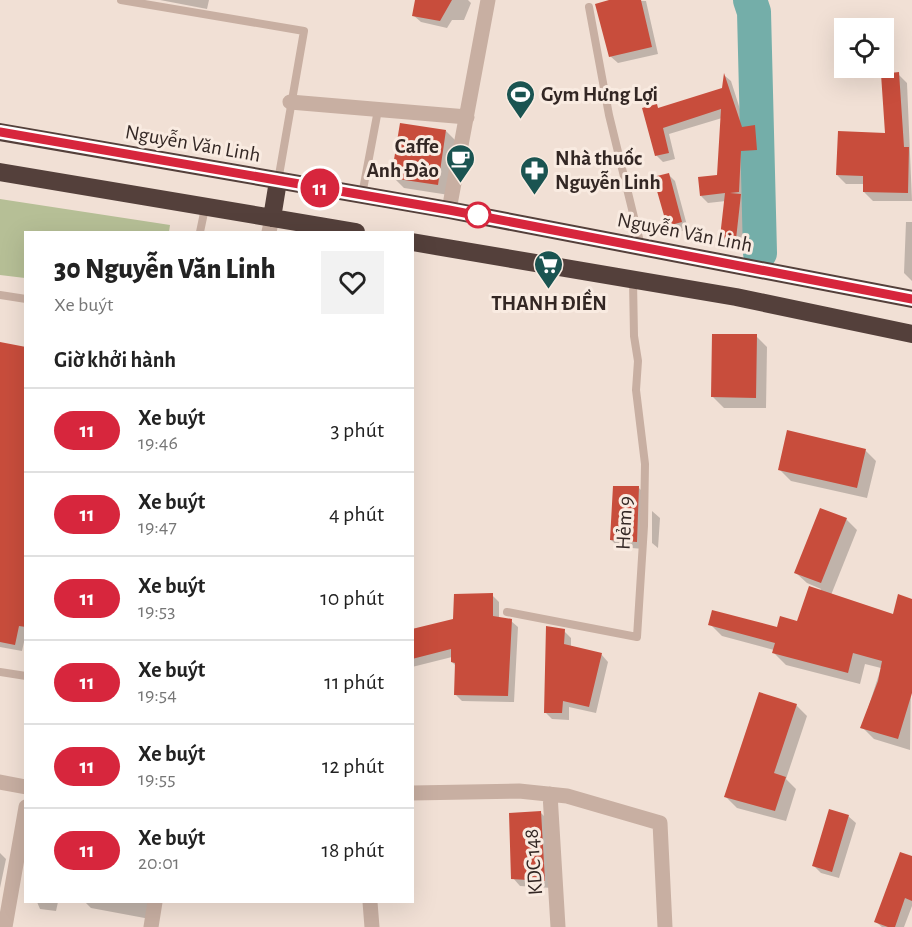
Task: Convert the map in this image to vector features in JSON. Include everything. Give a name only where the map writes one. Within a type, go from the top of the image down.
[{"type":"highway","name":"Nguyễn Văn Linh","points":[[0,132],[449,210],[742,265],[814,282],[912,299]]},
{"type":"highway","points":[[0,172],[204,208],[271,225],[344,231]]},
{"type":"highway","points":[[271,225],[278,180]]},
{"type":"highway","points":[[414,242],[736,297],[912,334]]},
{"type":"street","points":[[449,210],[488,0]]},
{"type":"street","points":[[290,102],[467,117]]},
{"type":"street","points":[[0,782],[24,787]]},
{"type":"street","points":[[414,793],[519,791],[567,796],[660,823],[665,927]]},
{"type":"street","name":"KDC 148","points":[[550,794],[558,927]]},
{"type":"street","points":[[5,927],[24,818]]},
{"type":"street","points":[[151,927],[155,903]]},
{"type":"street","points":[[370,903],[372,927]]},
{"type":"lane","points":[[121,0],[304,32],[278,180]]},
{"type":"lane","points":[[589,7],[609,115],[641,246]]},
{"type":"lane","points":[[362,196],[378,110]]},
{"type":"lane","points":[[200,231],[204,208]]},
{"type":"lane","name":"Hẻm 9","points":[[507,612],[637,637],[644,526],[645,464],[636,390],[638,361],[634,336],[633,279]]},
{"type":"lane","points":[[0,294],[24,299]]},
{"type":"lane","points":[[0,672],[24,676]]},
{"type":"green space","points":[[0,199],[170,225],[169,231],[24,231],[24,278],[0,275]]},
{"type":"building","points":[[415,0],[452,0],[440,21],[412,16]]},
{"type":"building","points":[[609,0],[641,0],[652,47],[609,57],[595,4]]},
{"type":"building","points":[[899,72],[904,147],[909,147],[908,193],[863,192],[863,176],[836,175],[838,131],[885,133],[881,78],[894,78],[894,73]]},
{"type":"building","points":[[724,73],[742,127],[755,125],[757,150],[741,151],[739,192],[730,193],[741,194],[736,239],[720,237],[725,193],[700,196],[698,177],[717,175],[721,109],[663,128],[669,153],[655,156],[642,108],[657,104],[658,108],[722,88]]},
{"type":"building","points":[[400,123],[446,130],[438,185],[391,178]]},
{"type":"building","points":[[669,173],[682,222],[667,226],[653,177]]},
{"type":"building","points":[[712,334],[757,334],[756,398],[711,397]]},
{"type":"building","points":[[0,342],[24,347],[24,627],[19,626],[15,645],[0,642]]},
{"type":"building","points":[[787,430],[866,449],[857,488],[778,470]]},
{"type":"building","points":[[613,486],[639,486],[637,542],[610,540]]},
{"type":"building","points":[[820,508],[847,518],[821,583],[794,573]]},
{"type":"building","points":[[809,586],[893,614],[898,594],[912,599],[912,693],[898,739],[860,728],[878,681],[882,661],[853,653],[848,673],[772,653],[775,643],[708,625],[712,610],[777,627],[780,616],[797,621]]},
{"type":"building","points":[[493,593],[493,616],[512,619],[508,696],[454,695],[455,663],[451,662],[451,649],[414,658],[414,629],[453,619],[454,594]]},
{"type":"building","points":[[546,626],[565,629],[564,644],[602,653],[589,707],[563,701],[562,713],[544,713]]},
{"type":"building","points":[[759,692],[797,704],[774,773],[786,777],[775,811],[724,797]]},
{"type":"building","points":[[829,809],[849,815],[832,872],[812,866]]},
{"type":"building","points":[[541,811],[545,881],[511,879],[509,813]]},
{"type":"building","points":[[900,852],[912,856],[912,901],[905,898],[895,927],[888,927],[874,922]]},
{"type":"waterway","points":[[750,0],[754,12],[760,253]]},
{"type":"bus line","name":"11","points":[[0,132],[449,210],[742,265],[814,282],[912,299]]},
{"type":"place","name":"Gym Hưng Lợi","points":[[520,120]]},
{"type":"place","name":"Caffe Anh Đào","points":[[460,184]]},
{"type":"place","name":"Nhà thuốc Nguyễn Linh","points":[[534,196]]},
{"type":"place","name":"THANH ĐIỀN","points":[[549,290]]}]
